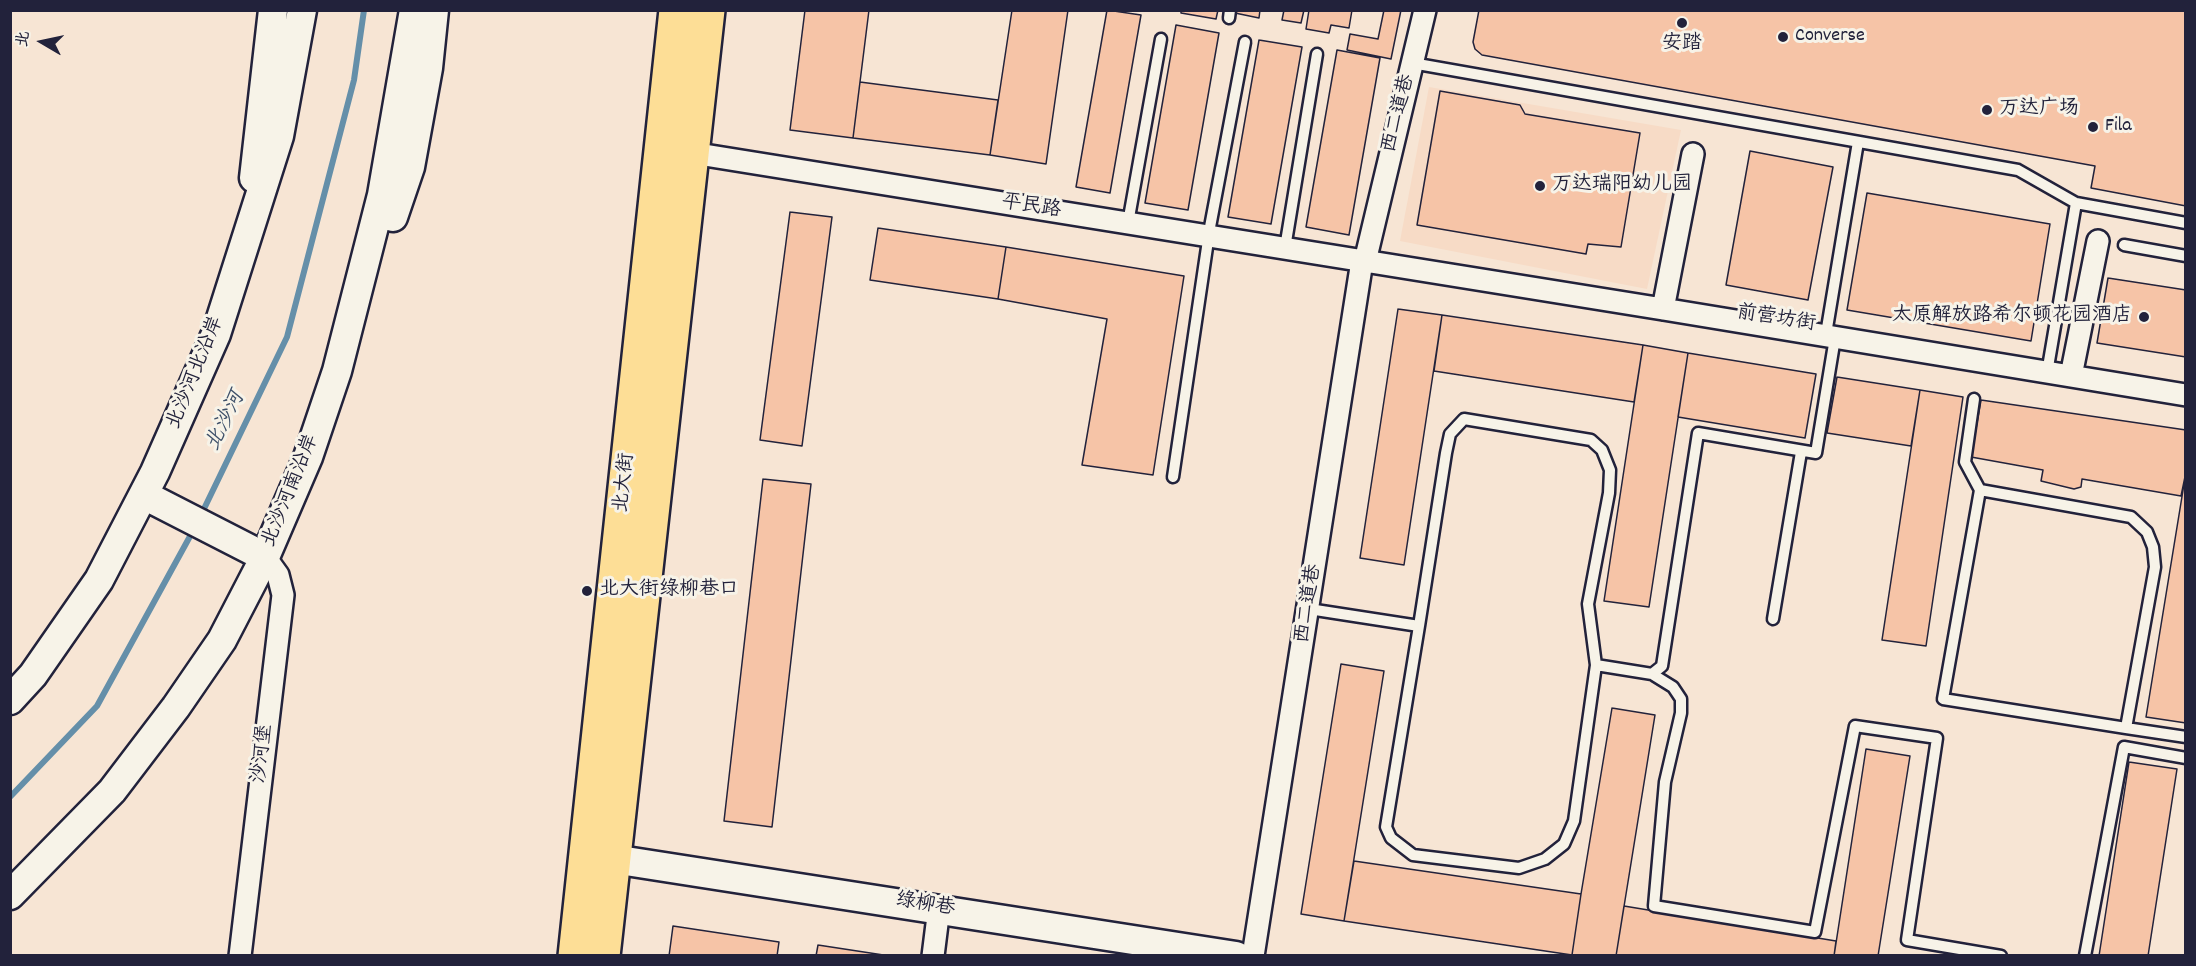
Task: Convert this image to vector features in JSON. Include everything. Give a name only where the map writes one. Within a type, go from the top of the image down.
[{"type":"main road","name":"北大街","points":[[575,956],[676,10]]},
{"type":"main road","points":[[603,956],[708,10]]},
{"type":"street","points":[[242,251],[253,187],[273,10]]},
{"type":"street","name":"北沙河北沿岸","points":[[10,700],[33,675],[99,580],[154,493],[216,334],[279,136],[302,10]]},
{"type":"street","name":"北沙河南沿岸","points":[[10,895],[112,790],[176,706],[222,640],[260,547],[308,457],[337,370],[382,195],[414,10]]},
{"type":"street","points":[[358,292],[388,232],[410,167],[428,68],[434,10]]},
{"type":"street","name":"西二道巷","points":[[1259,956],[1366,259],[1425,10]]},
{"type":"street","name":"平民路","points":[[693,148],[1286,243],[1366,259]]},
{"type":"street","points":[[1664,305],[1693,154]]},
{"type":"street","points":[[2071,371],[2098,241]]},
{"type":"street","name":"前营坊街","points":[[1366,259],[2048,368],[2186,387]]},
{"type":"street","name":"前营坊街","points":[[2071,371],[2186,395]]},
{"type":"street","points":[[154,493],[260,547]]},
{"type":"street","name":"沙河堡","points":[[240,956],[283,595],[278,574],[260,547]]},
{"type":"street","name":"西二道巷","points":[[1253,956],[1313,609]]},
{"type":"street","name":"绿柳巷","points":[[613,866],[938,915],[1236,956]]},
{"type":"street","points":[[933,956],[938,915]]},
{"type":"street","name":"绿柳巷","points":[[938,915],[1151,956]]},
{"type":"lane","points":[[1129,218],[1161,39]]},
{"type":"lane","points":[[1173,477],[1210,232],[1245,42]]},
{"type":"lane","points":[[1286,243],[1317,54]]},
{"type":"lane","points":[[1412,63],[2018,170],[2076,203],[2186,223]]},
{"type":"lane","points":[[1652,674],[1662,666],[1698,433],[1816,453],[1858,142]]},
{"type":"lane","points":[[2048,368],[2076,203]]},
{"type":"lane","points":[[2124,245],[2186,256]]},
{"type":"lane","points":[[1974,399],[1965,462],[1980,490],[1943,699],[2186,737]]},
{"type":"lane","points":[[1464,419],[1591,440],[1602,450],[1611,470],[1588,604],[1596,665],[1574,821],[1564,844],[1545,859],[1519,868],[1413,855],[1391,838],[1386,827],[1419,626],[1450,434],[1464,419]]},
{"type":"lane","points":[[1773,619],[1801,452]]},
{"type":"lane","points":[[1980,490],[2131,517],[2147,532],[2153,547],[2155,567],[2126,728]]},
{"type":"lane","points":[[1313,609],[1419,626]]},
{"type":"lane","points":[[1596,665],[1652,674],[1673,687],[1681,699],[1681,713],[1665,782],[1654,906],[1815,932],[1854,726],[1936,738],[1907,940],[2001,956]]},
{"type":"lane","points":[[2085,956],[2124,747],[2186,758]]},
{"type":"shaded area","name":"万达瑞阳幼儿园","points":[[1429,87],[1681,130],[1647,289],[1400,241]]},
{"type":"building","points":[[805,10],[869,10],[853,138],[790,130]]},
{"type":"building","points":[[1012,10],[1068,10],[1046,164],[990,155]]},
{"type":"building","points":[[1107,10],[1141,15],[1110,193],[1076,187]]},
{"type":"building","points":[[1181,10],[1218,10],[1216,19],[1181,13]]},
{"type":"building","points":[[1236,10],[1260,10],[1259,18],[1235,13]]},
{"type":"building","points":[[1284,10],[1304,10],[1301,23],[1282,20]]},
{"type":"building","points":[[1309,10],[1352,10],[1349,28],[1331,25],[1329,33],[1306,29]]},
{"type":"building","points":[[1384,10],[1401,10],[1391,59],[1347,50],[1350,34],[1378,39]]},
{"type":"building","name":"万达广场","points":[[1479,10],[2186,10],[2186,206],[2091,188],[2095,166],[1482,55],[1475,49],[1473,42]]},
{"type":"building","points":[[1176,25],[1219,33],[1188,210],[1145,203]]},
{"type":"building","points":[[1259,40],[1302,47],[1271,224],[1228,217]]},
{"type":"building","points":[[1337,50],[1380,58],[1349,235],[1306,227]]},
{"type":"building","points":[[860,82],[998,100],[990,155],[853,138]]},
{"type":"building","name":"万达瑞阳幼儿园","points":[[1440,91],[1520,105],[1525,114],[1640,133],[1621,247],[1588,244],[1586,254],[1417,225]]},
{"type":"building","points":[[1750,151],[1833,167],[1808,300],[1726,285]]},
{"type":"building","points":[[1867,193],[2050,224],[2031,341],[1847,310]]},
{"type":"building","points":[[790,212],[832,217],[802,446],[760,440]]},
{"type":"building","points":[[878,228],[1006,247],[998,299],[870,280]]},
{"type":"building","points":[[1006,247],[1184,276],[1153,475],[1082,465],[1107,319],[998,299]]},
{"type":"building","name":"太原解放路希尔顿花园酒店","points":[[2108,278],[2186,290],[2186,357],[2097,343]]},
{"type":"building","points":[[1398,309],[1442,315],[1404,565],[1360,558]]},
{"type":"building","points":[[1442,315],[1643,345],[1634,402],[1434,371]]},
{"type":"building","points":[[1643,345],[1688,353],[1649,607],[1604,601]]},
{"type":"building","points":[[1688,353],[1816,374],[1805,438],[1678,417]]},
{"type":"building","points":[[1837,377],[1920,390],[1911,446],[1827,433]]},
{"type":"building","points":[[1920,390],[1963,397],[1926,646],[1882,640]]},
{"type":"building","points":[[1981,400],[2186,430],[2186,472],[2181,496],[2082,479],[2081,487],[2074,489],[2041,481],[2043,470],[1971,457]]},
{"type":"building","points":[[2186,472],[2186,723],[2146,717]]},
{"type":"building","points":[[763,479],[811,484],[772,827],[724,821]]},
{"type":"building","points":[[1341,664],[1384,671],[1344,921],[1301,914]]},
{"type":"building","points":[[1612,708],[1655,715],[1616,956],[1575,956],[1572,955],[1581,894]]},
{"type":"building","points":[[1866,749],[1910,756],[1878,956],[1834,956]]},
{"type":"building","points":[[2129,762],[2177,769],[2148,956],[2099,956]]},
{"type":"building","points":[[1354,861],[1581,894],[1572,955],[1344,921]]},
{"type":"building","points":[[1624,906],[1836,941],[1834,956],[1616,956]]},
{"type":"building","points":[[673,926],[779,942],[777,956],[669,956]]},
{"type":"building","points":[[818,945],[890,956],[816,956]]},
{"type":"waterway","name":"北沙河","points":[[201,515],[287,337],[354,80],[364,10]]},
{"type":"waterway","name":"北沙河","points":[[10,797],[97,706],[194,529]]},
{"type":"place","name":"安踏","points":[[1682,23]]},
{"type":"place","name":"Converse","points":[[1783,37]]},
{"type":"place","name":"万达广场","points":[[1987,110]]},
{"type":"place","name":"Fila","points":[[2093,127]]},
{"type":"place","name":"万达瑞阳幼儿园","points":[[1540,186]]},
{"type":"place","name":"太原解放路希尔顿花园酒店","points":[[2144,317]]},
{"type":"place","name":"北大街绿柳巷口","points":[[587,591]]}]
